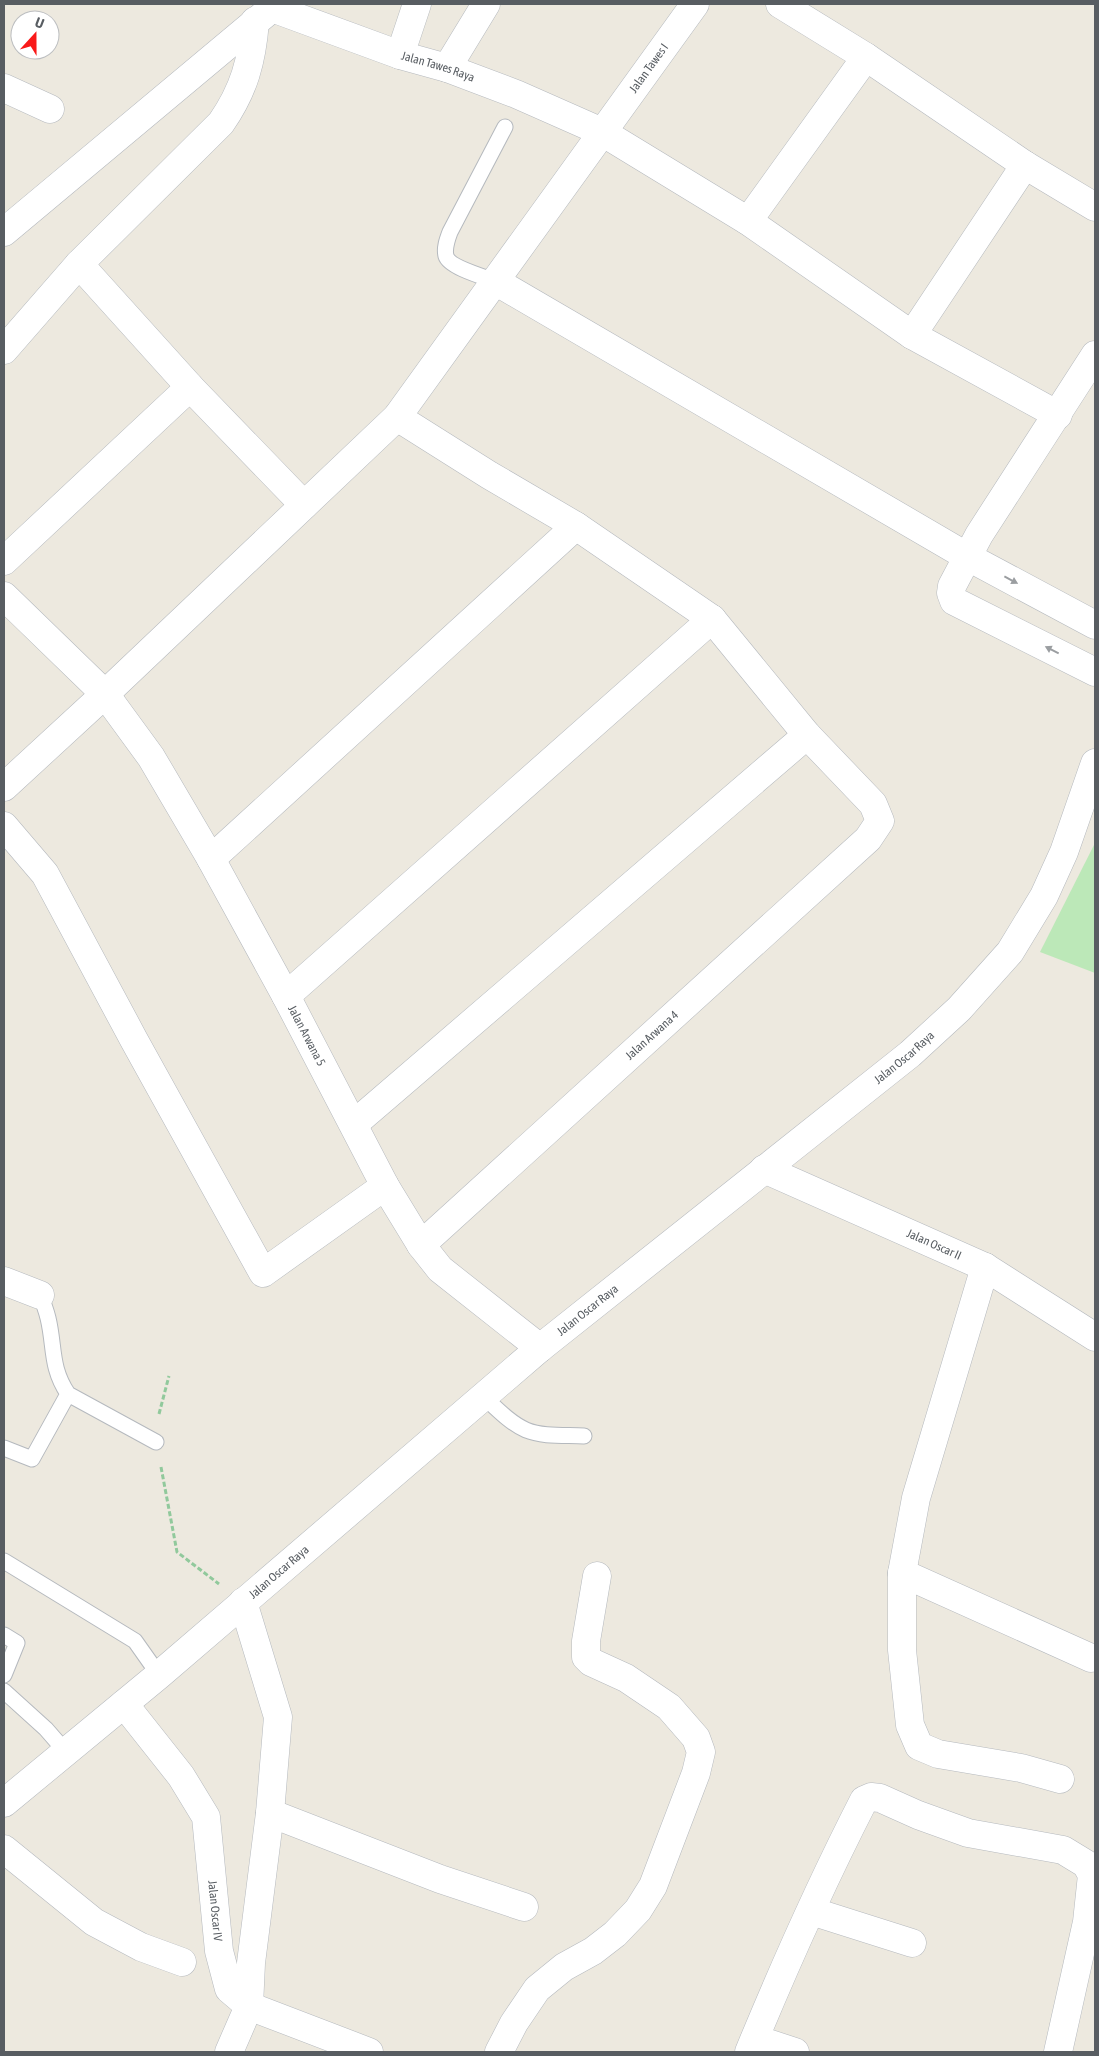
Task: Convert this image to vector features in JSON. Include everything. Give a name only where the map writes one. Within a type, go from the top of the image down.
[{"type":"street","points":[[400,55],[417,4]]},
{"type":"street","points":[[447,68],[486,4]]},
{"type":"street","name":"Jalan Tawes I","points":[[4,787],[105,694],[397,417],[695,4]]},
{"type":"street","points":[[780,4],[866,57],[1025,165],[1095,207]]},
{"type":"street","points":[[4,232],[267,11]]},
{"type":"street","points":[[4,350],[79,264],[221,124],[236,101],[267,11]]},
{"type":"street","name":"Jalan Tawes Raya","points":[[267,11],[400,55],[447,68],[516,94],[602,132],[748,221],[912,335],[1058,415]]},
{"type":"street","points":[[748,221],[866,57]]},
{"type":"street","points":[[4,88],[50,109]]},
{"type":"street","points":[[912,335],[1025,165]]},
{"type":"street","points":[[79,264],[190,387],[304,506]]},
{"type":"street","points":[[495,281],[968,557],[1095,625]]},
{"type":"street","points":[[1095,355],[979,535],[952,586],[951,593],[954,601],[1095,672]]},
{"type":"street","points":[[4,561],[190,387]]},
{"type":"street","points":[[354,1124],[807,735],[712,619],[576,526],[488,475],[397,417]]},
{"type":"street","points":[[211,859],[576,526]]},
{"type":"street","name":"Jalan Arwana 5","points":[[4,596],[105,694],[151,757],[211,859],[286,996],[385,1186],[421,1244],[447,1275],[540,1348]]},
{"type":"street","points":[[286,996],[712,619]]},
{"type":"street","name":"Jalan Arwana 4","points":[[421,1244],[868,839],[880,821],[873,804],[807,735]]},
{"type":"street","name":"Jalan Oscar Raya","points":[[4,1803],[159,1675],[540,1348],[910,1054],[959,1009],[1010,952],[1044,896],[1064,852],[1095,763]]},
{"type":"street","points":[[4,826],[45,874],[263,1273],[385,1186]]},
{"type":"street","name":"Jalan Oscar II","points":[[764,1169],[985,1267],[1095,1337]]},
{"type":"street","points":[[985,1267],[916,1498],[902,1573],[902,1650],[910,1725],[919,1746],[938,1754],[1021,1768],[1060,1779]]},
{"type":"street","points":[[4,1281],[40,1295]]},
{"type":"street","points":[[902,1573],[1091,1658]]},
{"type":"street","points":[[499,2052],[514,2023],[537,1989],[564,1967],[593,1952],[615,1934],[638,1910],[653,1886],[696,1773],[701,1752],[696,1738],[669,1707],[626,1678],[591,1662],[586,1657],[586,1641],[596,1576]]},
{"type":"street","points":[[229,2052],[249,2006],[251,1963],[270,1813],[278,1717],[243,1602]]},
{"type":"street","name":"Jalan Oscar IV","points":[[124,1704],[181,1776],[206,1817],[219,1951],[229,1989],[249,2006],[369,2052]]},
{"type":"street","points":[[795,2052],[752,2046],[784,1968],[864,1800],[876,1797],[968,1833],[1063,1850],[1086,1864],[1092,1875],[1091,1922],[1058,2052]]},
{"type":"street","points":[[270,1813],[440,1879],[524,1907]]},
{"type":"street","points":[[4,1849],[94,1922],[141,1947],[182,1962]]},
{"type":"street","points":[[811,1911],[912,1943]]},
{"type":"lane","points":[[495,281],[450,262],[446,257],[445,246],[450,232],[506,127]]},
{"type":"lane","points":[[40,1295],[48,1317],[52,1351],[59,1380],[68,1394],[156,1442]]},
{"type":"lane","points":[[4,1448],[32,1459],[68,1394]]},
{"type":"lane","points":[[483,1396],[514,1423],[527,1430],[544,1434],[584,1436]]},
{"type":"lane","points":[[4,1561],[135,1641],[159,1675]]},
{"type":"lane","points":[[4,1635],[17,1643],[4,1675]]},
{"type":"lane","points":[[4,1691],[46,1729],[66,1752]]},
{"type":"path","points":[[169,1376],[160,1405],[156,1442],[177,1552],[243,1602]]},
{"type":"green space","points":[[1095,843],[1095,973],[1040,952]]}]
